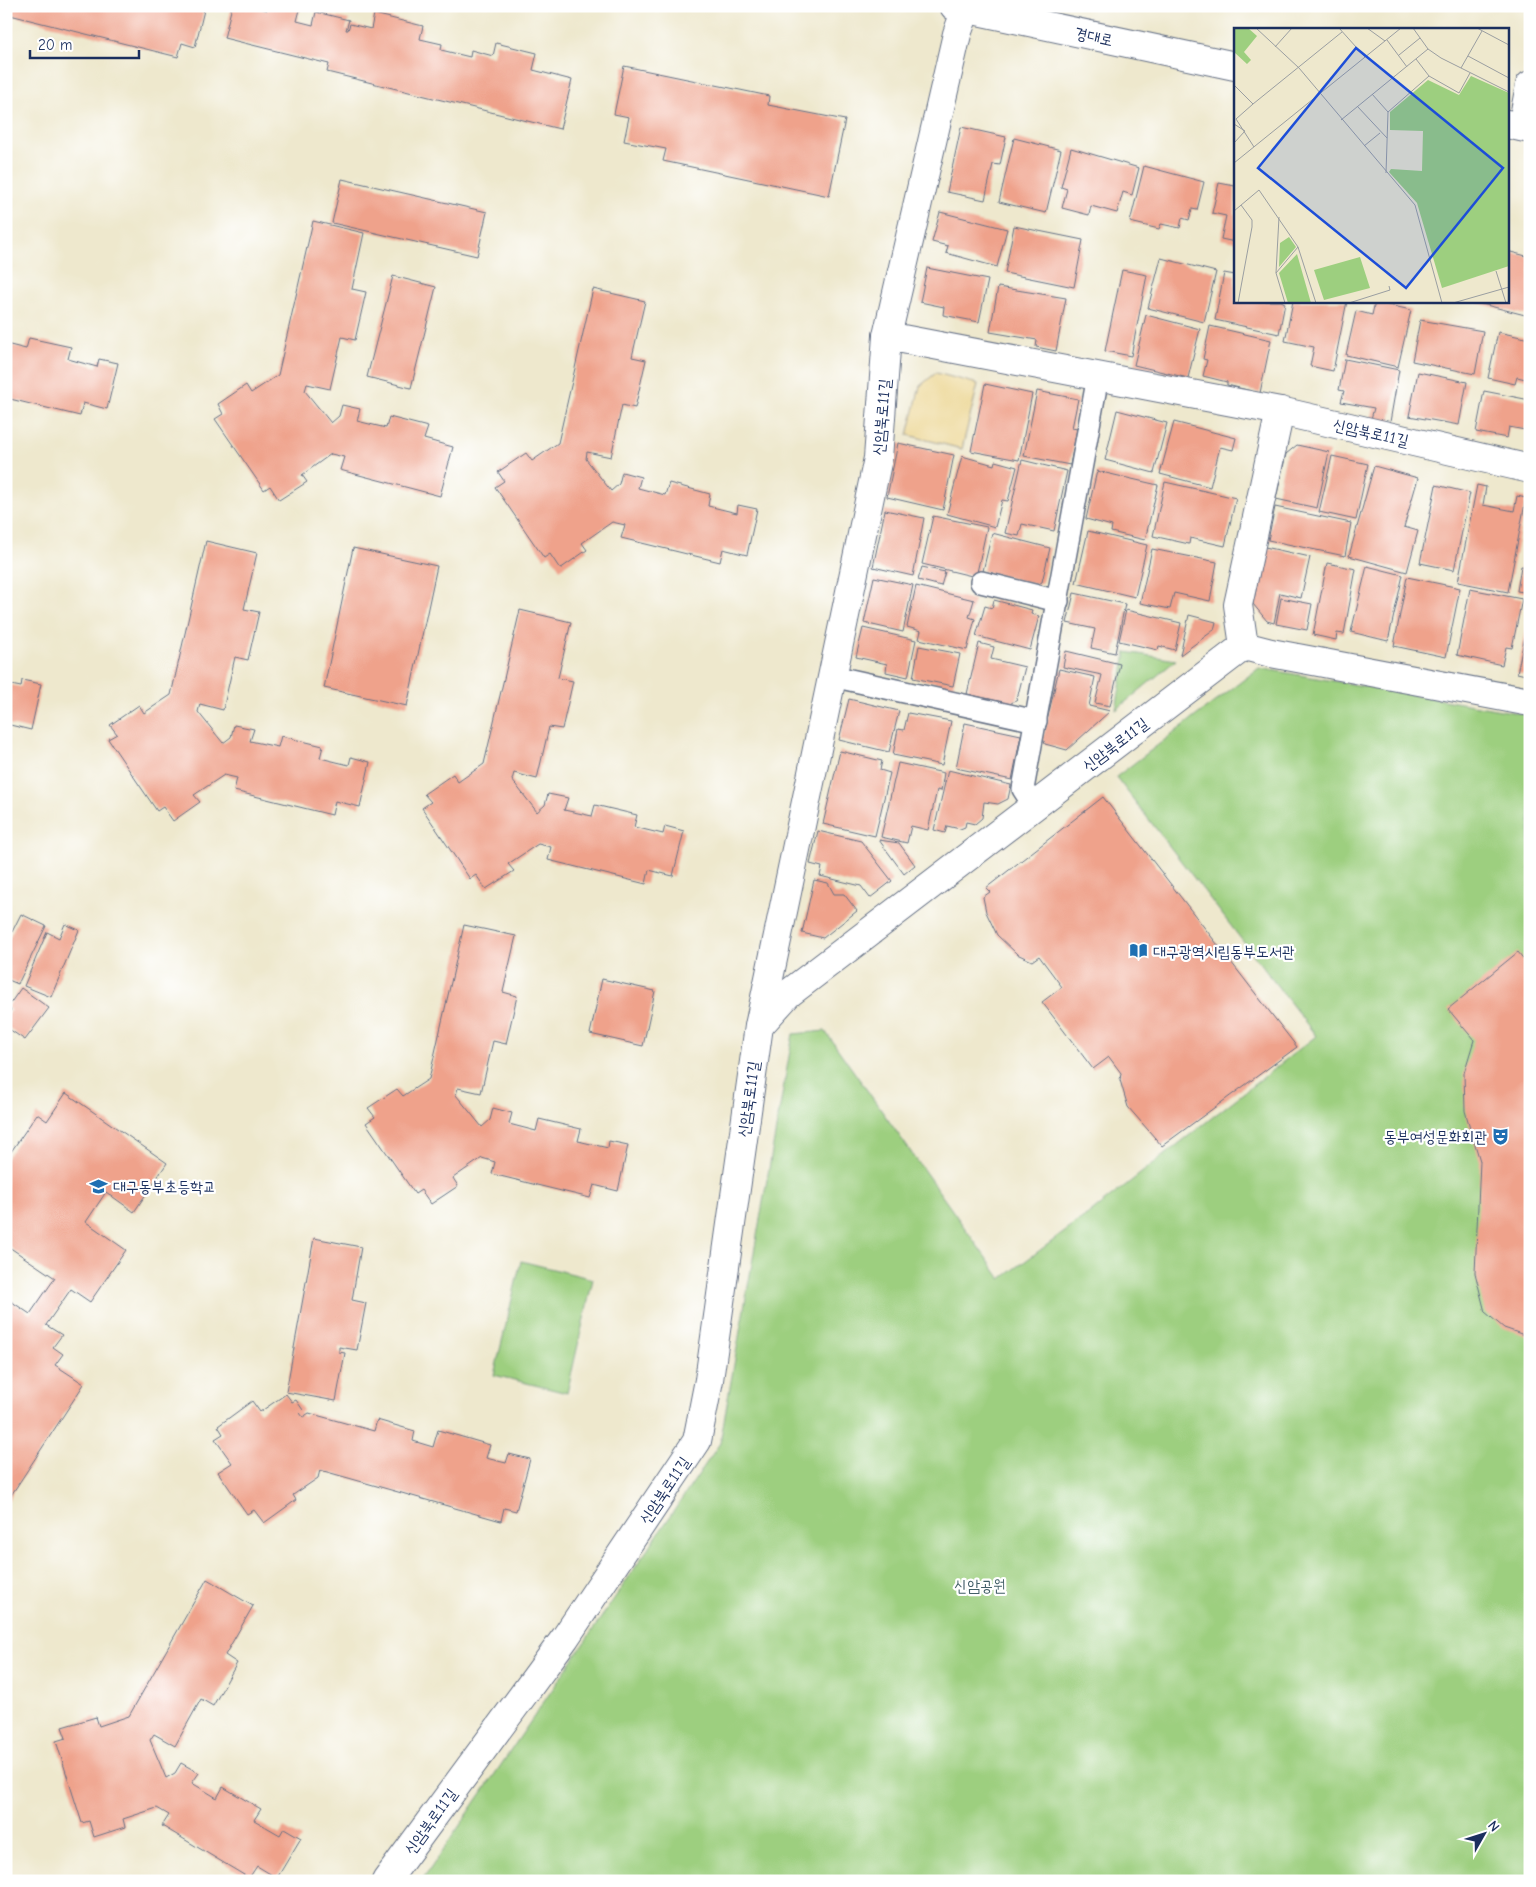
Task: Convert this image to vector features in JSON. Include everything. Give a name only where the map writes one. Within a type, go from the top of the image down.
[{"type":"street","name":"경대로","points":[[960,8],[1234,66]]},
{"type":"street","name":"신암북로11길","points":[[386,1881],[565,1638],[697,1441],[709,1380],[759,1026],[878,458],[887,336],[956,34],[960,8]]},
{"type":"street","points":[[1520,127],[1530,85]]},
{"type":"street","name":"신암북로11길","points":[[887,336],[1280,411],[1530,469]]},
{"type":"street","points":[[1280,411],[1238,605],[1244,646],[1530,702]]},
{"type":"street","name":"신암북로11길","points":[[759,1026],[788,994],[1244,646]]},
{"type":"lane","points":[[1034,806],[1023,788],[1098,376]]},
{"type":"lane","points":[[981,582],[1058,601]]},
{"type":"lane","points":[[832,676],[1036,721]]},
{"type":"green space","points":[[1126,652],[1176,660],[1116,710]]},
{"type":"green space","name":"신암공원","points":[[1259,668],[1530,715],[1530,1881],[422,1881],[720,1443],[793,1034],[825,1031],[1001,1279],[1089,1214],[1316,1036],[1116,777]]},
{"type":"green space","points":[[521,1261],[593,1279],[567,1393],[494,1375]]},
{"type":"sand","points":[[936,373],[978,384],[962,449],[908,435],[920,386]]},
{"type":"building","points":[[6,6],[205,6],[195,47],[182,43],[178,57],[6,14]]},
{"type":"building","points":[[232,6],[251,6],[267,10],[268,6],[301,6],[297,21],[313,25],[316,12],[349,20],[346,30],[348,30],[350,24],[371,29],[374,14],[423,26],[420,39],[442,44],[441,50],[470,57],[471,50],[493,56],[496,43],[537,53],[533,70],[572,80],[560,129],[327,72],[329,64],[224,38]]},
{"type":"building","points":[[624,66],[769,96],[768,105],[845,120],[829,196],[663,161],[666,149],[624,141],[629,117],[614,114]]},
{"type":"building","points":[[961,127],[1006,137],[1000,165],[993,164],[985,200],[947,192]]},
{"type":"building","points":[[1014,138],[1061,150],[1046,213],[999,202]]},
{"type":"building","points":[[1071,148],[1139,168],[1132,195],[1123,192],[1117,213],[1091,206],[1089,215],[1062,208],[1067,189],[1061,187]]},
{"type":"building","points":[[1144,166],[1204,182],[1197,210],[1192,209],[1189,220],[1182,218],[1180,228],[1161,224],[1159,229],[1130,222]]},
{"type":"building","points":[[342,179],[487,212],[477,256],[332,223]]},
{"type":"building","points":[[1219,183],[1234,186],[1234,242],[1221,239],[1226,216],[1212,213]]},
{"type":"building","points":[[940,212],[1007,229],[997,267],[946,253],[948,246],[932,242]]},
{"type":"building","points":[[313,221],[364,233],[352,289],[366,292],[355,340],[342,337],[330,389],[307,384],[305,391],[331,423],[339,416],[342,405],[360,409],[357,421],[386,428],[389,417],[428,427],[424,439],[453,447],[440,496],[340,470],[344,457],[331,454],[302,475],[307,482],[279,500],[270,486],[264,490],[215,419],[223,414],[218,404],[246,385],[251,393],[278,375]]},
{"type":"building","points":[[1014,226],[1083,240],[1074,287],[1005,273]]},
{"type":"building","points":[[1508,251],[1530,257],[1529,316],[1478,303],[1508,302]]},
{"type":"building","points":[[1161,258],[1216,272],[1204,322],[1148,308]]},
{"type":"building","points":[[927,268],[988,280],[979,322],[943,315],[944,307],[920,302]]},
{"type":"building","points":[[1122,270],[1147,275],[1131,356],[1105,351]]},
{"type":"building","points":[[1224,273],[1234,275],[1234,302],[1285,303],[1279,334],[1215,320]]},
{"type":"building","points":[[393,276],[436,287],[411,388],[367,377]]},
{"type":"building","points":[[998,287],[1066,298],[1056,351],[1036,347],[1037,340],[990,332]]},
{"type":"building","points":[[593,289],[645,301],[632,357],[646,360],[635,408],[622,405],[611,457],[587,452],[586,459],[611,491],[619,484],[622,472],[641,477],[638,488],[665,495],[669,483],[710,494],[708,506],[737,513],[738,505],[757,509],[747,555],[723,549],[720,562],[621,538],[625,525],[612,522],[582,543],[587,550],[560,569],[550,554],[544,558],[495,487],[504,481],[498,472],[526,453],[532,461],[558,443]]},
{"type":"building","points":[[1293,302],[1347,302],[1333,371],[1310,366],[1314,347],[1285,341]]},
{"type":"building","points":[[1375,302],[1411,310],[1398,367],[1346,355],[1356,311],[1372,315]]},
{"type":"building","points":[[1146,315],[1200,329],[1188,378],[1134,365]]},
{"type":"building","points":[[1420,320],[1483,331],[1475,374],[1412,361]]},
{"type":"building","points":[[1210,326],[1271,340],[1260,393],[1227,385],[1227,382],[1203,376],[1207,360],[1203,359]]},
{"type":"building","points":[[1498,332],[1530,339],[1530,380],[1517,377],[1515,384],[1488,378]]},
{"type":"building","points":[[29,338],[71,347],[68,359],[97,367],[99,359],[118,363],[107,409],[83,403],[80,416],[6,398],[6,344],[26,349]]},
{"type":"building","points":[[1345,359],[1399,370],[1390,422],[1371,419],[1374,408],[1341,402],[1344,391],[1339,390]]},
{"type":"building","points":[[1418,372],[1467,382],[1459,425],[1409,416]]},
{"type":"building","points":[[985,384],[1032,394],[1019,460],[971,451]]},
{"type":"building","points":[[1037,391],[1078,399],[1072,428],[1077,429],[1070,465],[1024,456]]},
{"type":"building","points":[[1484,391],[1530,400],[1525,430],[1509,427],[1507,438],[1476,432]]},
{"type":"building","points":[[1117,410],[1167,423],[1154,473],[1105,460]]},
{"type":"building","points":[[1174,422],[1236,438],[1233,450],[1220,447],[1210,487],[1160,474]]},
{"type":"building","points":[[898,443],[954,455],[943,510],[887,497]]},
{"type":"building","points":[[1297,445],[1329,452],[1317,508],[1276,499],[1286,454]]},
{"type":"building","points":[[962,456],[994,465],[995,461],[1017,467],[1008,501],[1002,500],[995,527],[947,514]]},
{"type":"building","points":[[1332,456],[1368,464],[1356,520],[1319,512]]},
{"type":"building","points":[[1022,460],[1067,471],[1054,531],[1022,524],[1019,536],[1005,533]]},
{"type":"building","points":[[1374,466],[1418,478],[1404,527],[1418,531],[1407,572],[1349,556]]},
{"type":"building","points":[[1097,471],[1158,485],[1145,540],[1111,532],[1112,526],[1086,519]]},
{"type":"building","points":[[1165,482],[1236,498],[1225,546],[1190,538],[1189,544],[1153,536]]},
{"type":"building","points":[[1436,485],[1470,493],[1454,570],[1420,563]]},
{"type":"building","points":[[1477,485],[1486,487],[1483,505],[1514,511],[1517,496],[1526,498],[1508,592],[1458,582]]},
{"type":"building","points":[[1275,507],[1351,523],[1345,556],[1268,540]]},
{"type":"building","points":[[885,510],[924,518],[913,576],[873,567]]},
{"type":"building","points":[[933,516],[987,527],[976,577],[922,564]]},
{"type":"building","points":[[1088,531],[1147,545],[1135,597],[1076,583]]},
{"type":"building","points":[[992,533],[1050,548],[1042,582],[1037,585],[983,571]]},
{"type":"building","points":[[206,541],[257,553],[244,609],[259,612],[248,660],[235,657],[223,710],[200,704],[198,712],[223,743],[231,737],[234,725],[254,729],[250,741],[278,747],[281,736],[323,746],[320,758],[349,765],[351,757],[370,762],[360,807],[335,801],[332,815],[234,791],[237,778],[224,775],[194,795],[200,802],[173,821],[163,807],[157,811],[108,739],[117,734],[110,725],[139,705],[144,713],[171,695]]},
{"type":"building","points":[[1265,547],[1310,557],[1301,598],[1280,593],[1274,623],[1267,621],[1253,604]]},
{"type":"building","points":[[353,548],[437,566],[407,706],[324,688]]},
{"type":"building","points":[[1152,549],[1217,562],[1210,601],[1174,593],[1170,609],[1140,603]]},
{"type":"building","points":[[1327,563],[1356,569],[1344,634],[1337,633],[1336,640],[1313,635]]},
{"type":"building","points":[[1367,566],[1403,575],[1388,641],[1351,632]]},
{"type":"building","points":[[1521,566],[1530,567],[1530,593],[1517,591]]},
{"type":"building","points":[[922,567],[945,572],[941,586],[918,580]]},
{"type":"building","points":[[874,577],[913,585],[903,632],[864,623]]},
{"type":"building","points":[[1407,577],[1460,588],[1446,657],[1394,646]]},
{"type":"building","points":[[916,586],[974,600],[969,617],[975,619],[967,650],[919,639],[921,631],[907,627]]},
{"type":"building","points":[[1470,589],[1522,599],[1512,648],[1506,647],[1502,665],[1457,655]]},
{"type":"building","points":[[1074,593],[1125,604],[1115,653],[1091,648],[1095,629],[1067,623]]},
{"type":"building","points":[[1281,598],[1312,604],[1307,630],[1276,624]]},
{"type":"building","points":[[994,600],[1032,610],[1031,614],[1039,616],[1030,650],[976,636],[985,606],[992,608]]},
{"type":"building","points":[[520,610],[571,622],[558,678],[573,681],[562,729],[549,727],[537,779],[514,773],[512,780],[537,812],[545,805],[548,794],[568,798],[564,810],[592,816],[595,805],[637,815],[634,827],[663,834],[665,826],[684,831],[673,876],[649,870],[646,884],[548,860],[551,847],[538,844],[508,864],[514,871],[486,889],[476,875],[470,879],[422,808],[431,802],[424,794],[453,774],[458,782],[484,764]]},
{"type":"building","points":[[1126,610],[1181,623],[1175,650],[1159,646],[1158,650],[1119,641]]},
{"type":"building","points":[[1189,615],[1216,622],[1214,630],[1180,655]]},
{"type":"building","points":[[1530,618],[1530,676],[1517,673]]},
{"type":"building","points":[[863,628],[916,640],[908,677],[886,672],[887,664],[856,657]]},
{"type":"building","points":[[979,643],[994,647],[991,659],[1025,667],[1017,699],[1010,704],[967,694]]},
{"type":"building","points":[[919,646],[960,654],[953,686],[913,678]]},
{"type":"building","points":[[1066,651],[1120,664],[1110,706],[1095,703],[1102,675],[1063,667]]},
{"type":"building","points":[[1059,669],[1095,677],[1089,706],[1110,711],[1067,750],[1045,744],[1043,738]]},
{"type":"building","points":[[22,680],[41,684],[31,730],[6,724],[6,684],[21,687]]},
{"type":"building","points":[[849,699],[899,711],[889,752],[839,740]]},
{"type":"building","points":[[908,713],[951,721],[942,765],[893,755],[898,729],[904,730]]},
{"type":"building","points":[[965,723],[1021,735],[1012,780],[956,768]]},
{"type":"building","points":[[840,751],[882,761],[880,770],[890,773],[875,836],[823,824]]},
{"type":"building","points":[[898,763],[944,773],[941,791],[937,790],[928,830],[911,826],[907,843],[881,837]]},
{"type":"building","points":[[948,770],[1011,785],[1008,799],[998,804],[984,802],[982,818],[975,824],[966,822],[965,827],[960,829],[947,826],[945,833],[934,830]]},
{"type":"building","points":[[1103,797],[1297,1047],[1162,1146],[1128,1107],[1120,1080],[1121,1073],[1109,1057],[1093,1069],[1042,1002],[1062,987],[1039,956],[1032,961],[1017,954],[997,935],[986,912],[983,897],[990,892],[986,888]]},
{"type":"building","points":[[818,831],[861,841],[892,881],[870,898],[861,886],[820,876],[822,867],[810,864]]},
{"type":"building","points":[[879,840],[899,843],[915,865],[904,874]]},
{"type":"building","points":[[814,880],[828,883],[834,894],[844,894],[857,911],[823,938],[802,933]]},
{"type":"building","points":[[21,914],[46,926],[18,984],[6,979],[6,944]]},
{"type":"building","points":[[65,924],[79,930],[51,997],[24,986],[47,932],[59,938]]},
{"type":"building","points":[[464,925],[516,936],[503,992],[517,996],[506,1044],[493,1041],[481,1093],[458,1088],[456,1095],[482,1127],[490,1120],[493,1108],[512,1113],[509,1124],[536,1131],[539,1119],[581,1129],[578,1141],[608,1148],[609,1141],[628,1145],[618,1191],[594,1185],[590,1198],[492,1174],[495,1162],[482,1158],[453,1178],[458,1186],[431,1204],[421,1190],[415,1194],[366,1123],[375,1117],[368,1108],[397,1089],[403,1096],[429,1079]]},
{"type":"building","name":"동부여성문화회관","points":[[1518,952],[1530,967],[1530,1337],[1504,1328],[1485,1312],[1475,1273],[1480,1161],[1465,1111],[1464,1073],[1474,1040],[1448,1009]]},
{"type":"building","points":[[602,979],[655,991],[643,1046],[590,1034]]},
{"type":"building","points":[[21,988],[49,1008],[25,1040],[6,1027],[6,1016],[11,1010],[7,1008]]},
{"type":"building","points":[[66,1093],[167,1163],[134,1212],[106,1192],[86,1222],[126,1250],[90,1302],[71,1289],[46,1325],[62,1335],[53,1347],[63,1354],[55,1365],[84,1384],[6,1503],[6,1303],[9,1300],[30,1314],[55,1278],[6,1245],[6,1159],[37,1114],[47,1121]]},
{"type":"building","points":[[314,1238],[361,1247],[352,1300],[366,1303],[357,1350],[339,1347],[339,1352],[345,1353],[336,1401],[286,1392]]},
{"type":"building","points":[[286,1394],[292,1402],[296,1400],[303,1410],[300,1413],[303,1417],[309,1413],[374,1431],[377,1420],[415,1431],[413,1441],[433,1447],[438,1430],[490,1445],[486,1458],[506,1463],[509,1454],[530,1459],[516,1511],[504,1508],[501,1521],[320,1470],[318,1478],[293,1495],[296,1500],[264,1523],[254,1510],[247,1514],[218,1472],[232,1463],[215,1439],[223,1434],[218,1426],[252,1401],[260,1412]]},
{"type":"building","points":[[207,1579],[253,1606],[225,1655],[237,1663],[213,1706],[201,1699],[175,1746],[154,1734],[150,1740],[166,1778],[175,1773],[181,1763],[199,1773],[192,1783],[217,1798],[223,1787],[261,1809],[254,1820],[280,1835],[284,1828],[301,1838],[277,1878],[257,1866],[249,1878],[162,1826],[169,1815],[157,1808],[123,1819],[125,1827],[94,1837],[89,1821],[82,1823],[56,1741],[66,1738],[62,1727],[96,1717],[99,1726],[129,1716]]},
{"type":"place","name":"대구광역시립동부도서관","points":[[1139,951]]},
{"type":"place","name":"동부여성문화회관","points":[[1501,1136]]},
{"type":"place","name":"대구동부초등학교","points":[[99,1186]]}]
